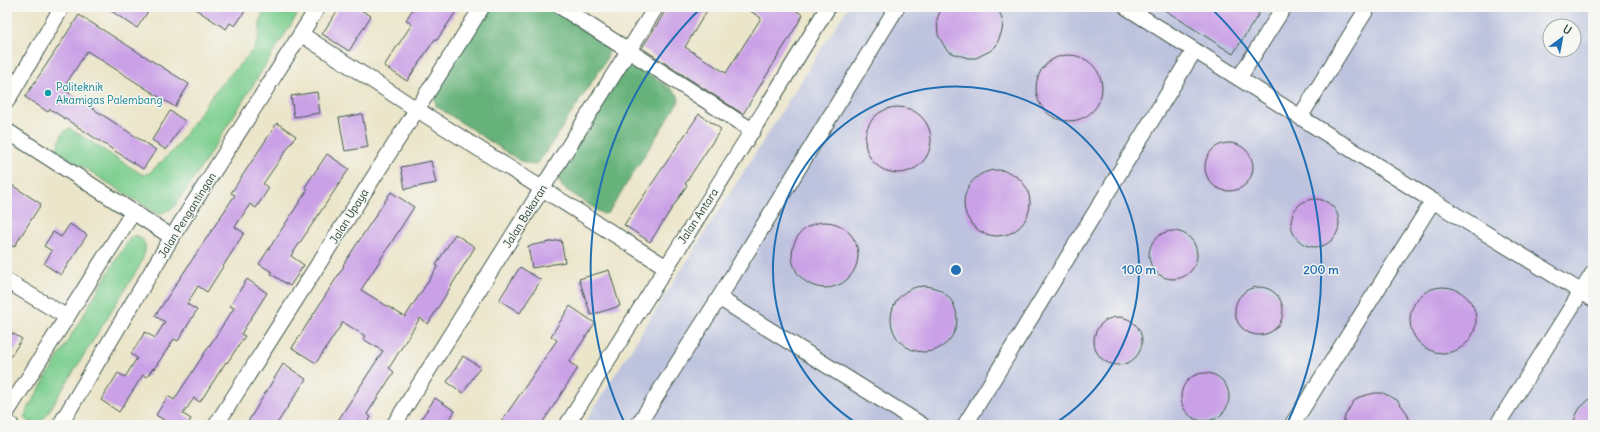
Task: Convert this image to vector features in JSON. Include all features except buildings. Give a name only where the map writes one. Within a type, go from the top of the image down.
[{"type":"street","points":[[7,101],[62,7]]},
{"type":"street","name":"Jalan Pengantingan","points":[[60,425],[172,237],[318,7]]},
{"type":"street","name":"Jalan Upaya","points":[[216,425],[482,7]]},
{"type":"street","points":[[561,7],[753,132]]},
{"type":"street","name":"Jalan Bakaran","points":[[394,425],[656,7]]},
{"type":"street","points":[[638,425],[719,298],[896,7]]},
{"type":"street","points":[[1126,7],[1433,201],[1587,296]]},
{"type":"street","points":[[1239,78],[1284,7]]},
{"type":"street","points":[[1300,116],[1368,7]]},
{"type":"street","name":"Jalan Antara","points":[[567,425],[666,266],[753,132],[824,8]]},
{"type":"street","points":[[302,34],[416,109],[666,266]]},
{"type":"street","points":[[965,425],[1194,50]]},
{"type":"street","points":[[7,131],[172,237]]},
{"type":"street","points":[[1292,425],[1433,201]]},
{"type":"street","points":[[7,412],[132,212]]},
{"type":"street","points":[[1497,425],[1587,296],[1593,273]]},
{"type":"street","points":[[7,281],[67,317]]},
{"type":"street","points":[[719,298],[922,425]]},
{"type":"shaded area","points":[[848,7],[1593,7],[1593,425],[583,425]]},
{"type":"green space","points":[[266,7],[302,7],[204,163],[174,207],[159,215],[56,150],[62,134],[69,128],[143,175],[149,173],[174,150],[216,90],[254,49],[258,39],[261,17]]},
{"type":"green space","points":[[490,7],[550,7],[602,42],[609,52],[605,62],[542,158],[534,165],[520,161],[436,106],[434,94],[436,89]]},
{"type":"green space","points":[[631,62],[674,91],[678,95],[679,101],[608,213],[603,214],[562,187],[558,177],[623,70]]},
{"type":"green space","points":[[135,235],[144,241],[145,245],[144,254],[139,267],[44,419],[40,423],[29,422],[24,418],[27,410],[114,263],[130,238]]},
{"type":"place","name":"Politeknik Akamigas Palembang","points":[[48,93]]}]
